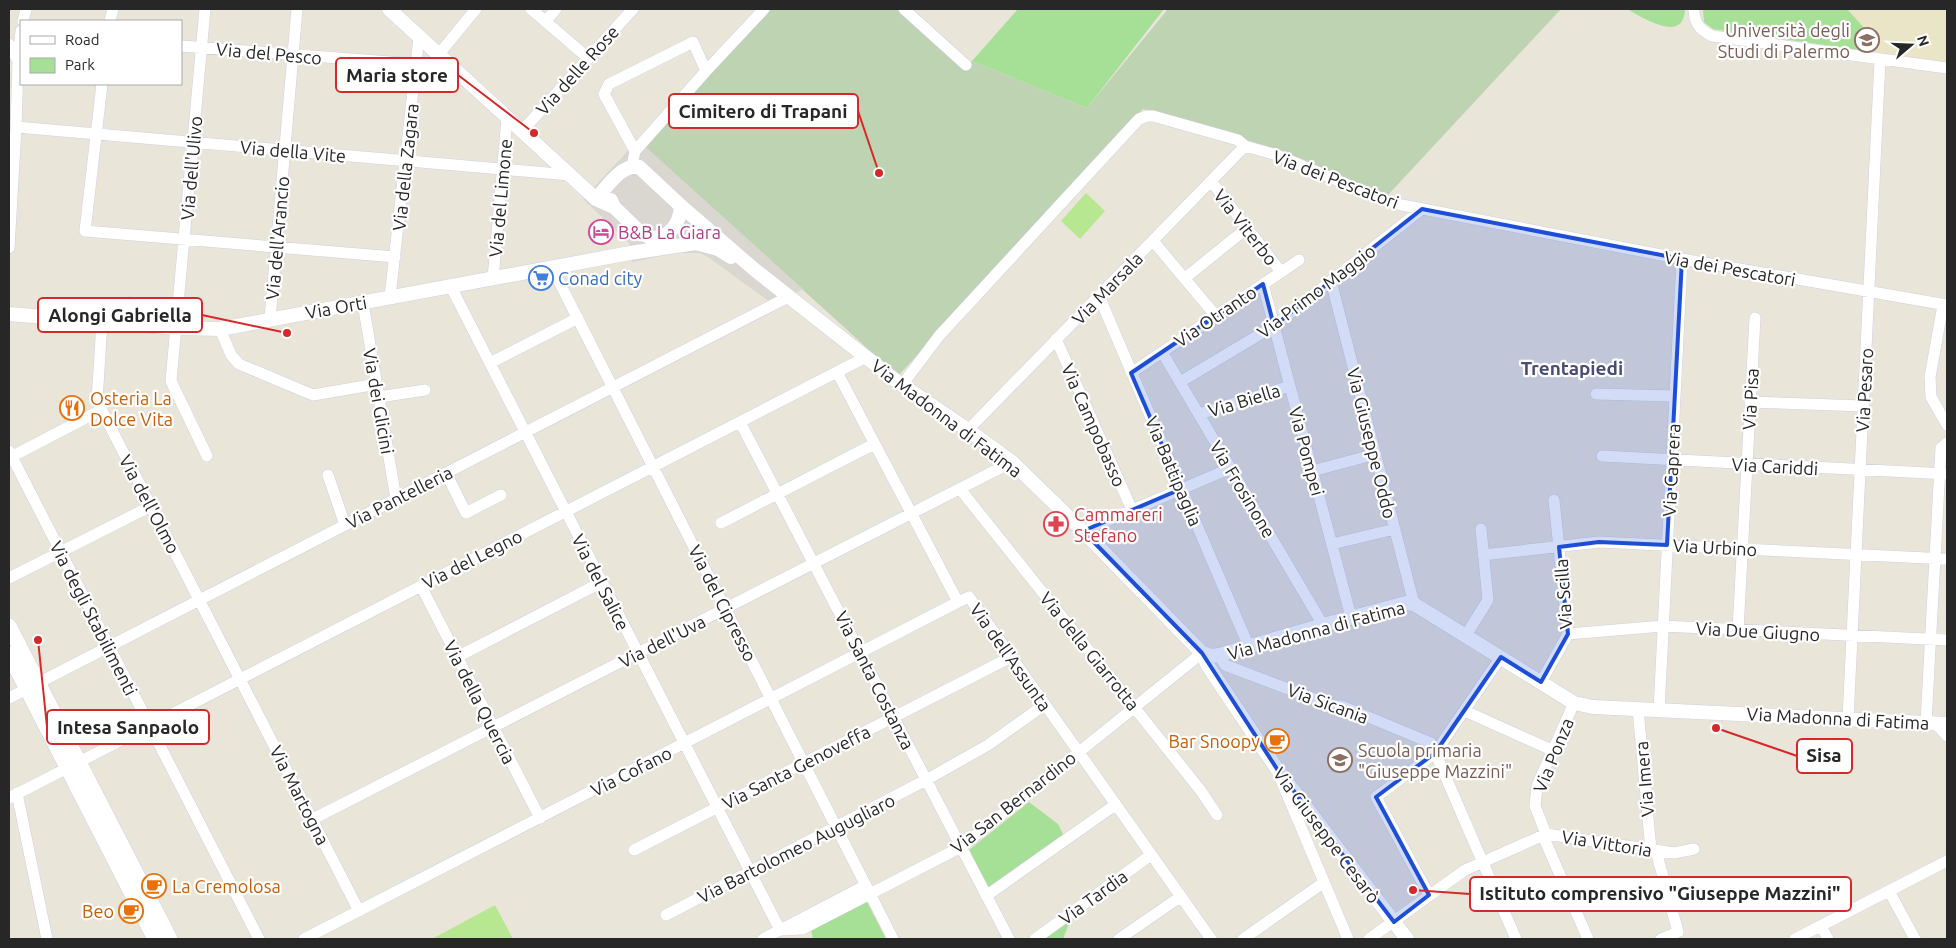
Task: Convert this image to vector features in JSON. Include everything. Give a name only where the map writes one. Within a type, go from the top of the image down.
[{"type":"main road","points":[[9,626],[33,686],[73,764],[156,939]]},
{"type":"main road","points":[[9,654],[33,686]]},
{"type":"main road","points":[[73,764],[170,939]]},
{"type":"street","name":"Via dell'Ulivo","points":[[205,9],[171,381],[207,456]]},
{"type":"street","name":"Via dell'Arancio","points":[[270,319],[292,55],[298,9]]},
{"type":"street","points":[[389,9],[592,196],[614,207],[646,236],[696,243],[718,250],[755,270]]},
{"type":"street","points":[[439,54],[476,9]]},
{"type":"street","points":[[531,9],[588,58]]},
{"type":"street","points":[[546,21],[556,9]]},
{"type":"street","name":"Via delle Rose","points":[[522,131],[633,9]]},
{"type":"street","points":[[632,166],[636,147],[764,9]]},
{"type":"street","points":[[904,9],[966,65]]},
{"type":"street","points":[[1694,9],[1694,19],[1698,26],[1703,32],[1712,36],[1947,68]]},
{"type":"street","points":[[9,248],[11,173],[16,127],[13,110],[18,61],[18,35]]},
{"type":"street","name":"Via della Zagara","points":[[390,297],[420,36]]},
{"type":"street","points":[[636,147],[604,94],[609,84],[693,42],[706,70]]},
{"type":"street","points":[[9,44],[18,61]]},
{"type":"street","name":"Via del Pesco","points":[[182,46],[416,64]]},
{"type":"street","name":"Via Pesaro","points":[[1848,719],[1880,60]]},
{"type":"street","points":[[102,85],[85,231],[395,257]]},
{"type":"street","name":"Via dei Pescatori","points":[[902,386],[939,336],[1139,119],[1147,116],[1153,116],[1238,140],[1245,146],[1276,155],[1384,200],[1422,209],[1682,260],[1945,305]]},
{"type":"street","name":"Via del Limone","points":[[493,279],[508,118]]},
{"type":"street","name":"Via della Vite","points":[[16,127],[570,175]]},
{"type":"street","name":"Via Marsala","points":[[968,430],[1245,146]]},
{"type":"street","points":[[592,196],[610,184],[617,175],[632,166],[639,167],[680,206],[755,270]]},
{"type":"street","name":"Via Viterbo","points":[[1211,182],[1281,272]]},
{"type":"street","points":[[610,184],[610,198],[614,207]]},
{"type":"street","points":[[630,252],[661,238],[677,225],[680,216],[680,206]]},
{"type":"street","name":"Via Primo Maggio","points":[[1180,382],[1274,326],[1422,209]]},
{"type":"street","points":[[1185,278],[1247,228]]},
{"type":"street","points":[[1153,241],[1216,316]]},
{"type":"street","points":[[630,252],[696,243]]},
{"type":"street","name":"Via Orti","points":[[9,314],[177,328],[220,329],[630,252]]},
{"type":"street","name":"Via Otranto","points":[[1131,373],[1299,260]]},
{"type":"street","name":"Via Caprera","points":[[1659,710],[1682,260]]},
{"type":"street","name":"Via del Cipresso","points":[[552,268],[893,939]]},
{"type":"street","name":"Via Madonna di Fatima","points":[[755,270],[902,386],[1012,462],[1083,531],[1202,653],[1219,656],[1351,617],[1406,603],[1414,604],[1574,703],[1593,707],[1936,723]]},
{"type":"street","name":"Via Giuseppe Oddo","points":[[1331,281],[1414,604]]},
{"type":"street","name":"Via Pompei","points":[[1263,284],[1351,617]]},
{"type":"street","name":"Via del Salice","points":[[451,287],[780,930]]},
{"type":"street","name":"Via Pantelleria","points":[[9,698],[790,296]]},
{"type":"street","name":"Via Battipaglia","points":[[1099,296],[1249,646]]},
{"type":"street","points":[[126,324],[127,302]]},
{"type":"street","name":"Via dei Glicini","points":[[363,303],[396,499]]},
{"type":"street","points":[[1945,305],[1930,377],[1931,397],[1947,425]]},
{"type":"street","points":[[9,314],[9,319]]},
{"type":"street","points":[[490,363],[578,318]]},
{"type":"street","name":"Via Pisa","points":[[1738,630],[1755,318]]},
{"type":"street","name":"Via dell'Olmo","points":[[102,322],[97,401],[240,679]]},
{"type":"street","points":[[220,329],[231,355],[239,364],[314,395],[376,384]]},
{"type":"street","name":"Via Campobasso","points":[[1056,340],[1132,510]]},
{"type":"street","name":"Via Frosinone","points":[[1162,352],[1323,625]]},
{"type":"street","name":"Via del Legno","points":[[13,796],[866,357]]},
{"type":"street","name":"Via dell'Assunta","points":[[837,372],[958,602],[969,597],[1210,939]]},
{"type":"street","name":"Via Biella","points":[[1199,414],[1290,386]]},
{"type":"street","points":[[379,398],[426,390]]},
{"type":"street","points":[[1596,394],[1675,396]]},
{"type":"street","points":[[1750,402],[1863,406]]},
{"type":"street","points":[[10,455],[101,410]]},
{"type":"street","name":"Via Santa Costanza","points":[[740,422],[1009,939]]},
{"type":"street","points":[[721,523],[874,444]]},
{"type":"street","points":[[1947,444],[1942,448],[1944,474],[1935,559],[1931,639],[1936,723],[1947,736]]},
{"type":"street","points":[[1312,471],[1376,454]]},
{"type":"street","name":"Via degli Stabilimenti","points":[[10,455],[259,939]]},
{"type":"street","name":"Via Cariddi","points":[[1602,456],[1944,474]]},
{"type":"street","name":"Via dell'Uva","points":[[313,819],[1012,462]]},
{"type":"street","points":[[1083,531],[1231,468]]},
{"type":"street","points":[[446,473],[466,513],[501,495]]},
{"type":"street","points":[[328,475],[345,525]]},
{"type":"street","name":"Via della Giarrotta","points":[[960,489],[1201,790],[1218,815]]},
{"type":"street","name":"Via Scilla","points":[[1541,682],[1568,634],[1554,500]]},
{"type":"street","points":[[9,578],[150,506]]},
{"type":"street","points":[[1332,544],[1395,529]]},
{"type":"street","points":[[1466,636],[1488,600],[1480,529]]},
{"type":"street","name":"Via Urbino","points":[[1483,555],[1600,542],[1947,560]]},
{"type":"street","points":[[458,657],[602,582]]},
{"type":"street","name":"Via della Quercia","points":[[421,586],[540,818]]},
{"type":"street","name":"Via Cofano","points":[[304,939],[958,602]]},
{"type":"street","name":"Via Due Giugno","points":[[1568,634],[1663,626],[1947,640]]},
{"type":"street","name":"Via San Bernardino","points":[[763,939],[780,930],[802,929],[868,889],[961,847],[1202,653]]},
{"type":"street","name":"Via Giuseppe Cesarò","points":[[1202,653],[1208,666],[1277,769],[1407,939]]},
{"type":"street","name":"Via Sicania","points":[[1219,656],[1225,665],[1332,706],[1342,706],[1431,743],[1435,753]]},
{"type":"street","name":"Via Santa Genoveffa","points":[[634,850],[1011,657]]},
{"type":"street","points":[[1429,895],[1376,798],[1435,753],[1502,657]]},
{"type":"street","name":"Via Martogna","points":[[240,679],[359,911]]},
{"type":"street","name":"Via Ponza","points":[[1574,703],[1537,786],[1534,806],[1588,939]]},
{"type":"street","name":"Via Bartolomeo Augugliaro","points":[[666,915],[926,780],[988,745],[1044,704]]},
{"type":"street","name":"Via Imera","points":[[1638,709],[1653,850],[1678,932],[1661,939]]},
{"type":"street","points":[[1465,711],[1554,751]]},
{"type":"street","points":[[1435,753],[1516,939]]},
{"type":"street","points":[[1277,769],[1281,784],[1348,939]]},
{"type":"street","points":[[13,796],[47,939]]},
{"type":"street","points":[[986,896],[1115,805]]},
{"type":"street","name":"Via Vittoria","points":[[1369,939],[1464,870],[1545,835],[1674,853],[1694,849]]},
{"type":"street","name":"Via Tardia","points":[[1034,939],[1151,855]]},
{"type":"street","points":[[1795,939],[1947,861]]},
{"type":"street","points":[[1243,939],[1323,883]]},
{"type":"street","points":[[1889,891],[1915,939]]},
{"type":"street","points":[[1119,939],[1180,897]]},
{"type":"street","points":[[1821,926],[1828,939]]},
{"type":"highlighted area","points":[[1422,209],[1682,259],[1667,545],[1599,542],[1559,547],[1568,634],[1541,682],[1501,657],[1435,753],[1376,797],[1429,895],[1394,922],[1277,769],[1202,653],[1083,531],[1181,489],[1131,373],[1263,284],[1274,326]]},
{"type":"shaded area","name":"Università degli Studi di Palermo","points":[[1703,9],[1947,9],[1947,62],[1713,29],[1704,22]]},
{"type":"shaded area","points":[[638,140],[803,289],[774,305],[700,253],[676,253],[632,262],[629,243],[583,199]]},
{"type":"green space","points":[[770,9],[898,9],[964,70],[972,61],[1087,108],[1168,9],[1561,9],[1387,196],[1281,151],[1143,109],[898,376],[644,146]]},
{"type":"green space","points":[[1018,9],[1164,9],[1087,108],[972,61]]},
{"type":"green space","points":[[1627,9],[1685,9],[1683,20],[1678,25],[1670,27],[1661,26]]},
{"type":"green space","points":[[1703,9],[1847,9],[1868,32],[1860,50],[1713,29],[1704,22]]},
{"type":"green space","points":[[1086,193],[1105,211],[1080,239],[1061,221]]},
{"type":"green space","points":[[1029,802],[1058,824],[1064,836],[989,888],[969,850]]},
{"type":"green space","points":[[867,902],[886,939],[813,939],[811,930]]},
{"type":"green space","points":[[495,905],[513,939],[432,939]]},
{"type":"green space","points":[[1070,921],[1063,939],[1044,939]]},
{"type":"place","name":"Università degli Studi di Palermo","points":[[1867,40]]},
{"type":"place","name":"Maria store","points":[[534,133]]},
{"type":"place","name":"Cimitero di Trapani","points":[[879,173]]},
{"type":"place","name":"B&B La Giara","points":[[601,232]]},
{"type":"place","name":"Conad city","points":[[541,278]]},
{"type":"place","name":"Alongi Gabriella","points":[[287,333]]},
{"type":"place","name":"Osteria La Dolce Vita","points":[[72,408]]},
{"type":"place","name":"Cammareri Stefano","points":[[1056,524]]},
{"type":"place","name":"Intesa Sanpaolo","points":[[38,640]]},
{"type":"place","name":"Sisa","points":[[1716,728]]},
{"type":"place","name":"Bar Snoopy","points":[[1277,741]]},
{"type":"place","name":"Scuola primaria \"Giuseppe Mazzini\"","points":[[1340,760]]},
{"type":"place","name":"La Cremolosa","points":[[154,886]]},
{"type":"place","name":"Istituto comprensivo \"Giuseppe Mazzini\"","points":[[1413,890]]},
{"type":"place","name":"Beo","points":[[131,911]]},
{"type":"district","name":"Trentapiedi","points":[[1572,368]]}]
